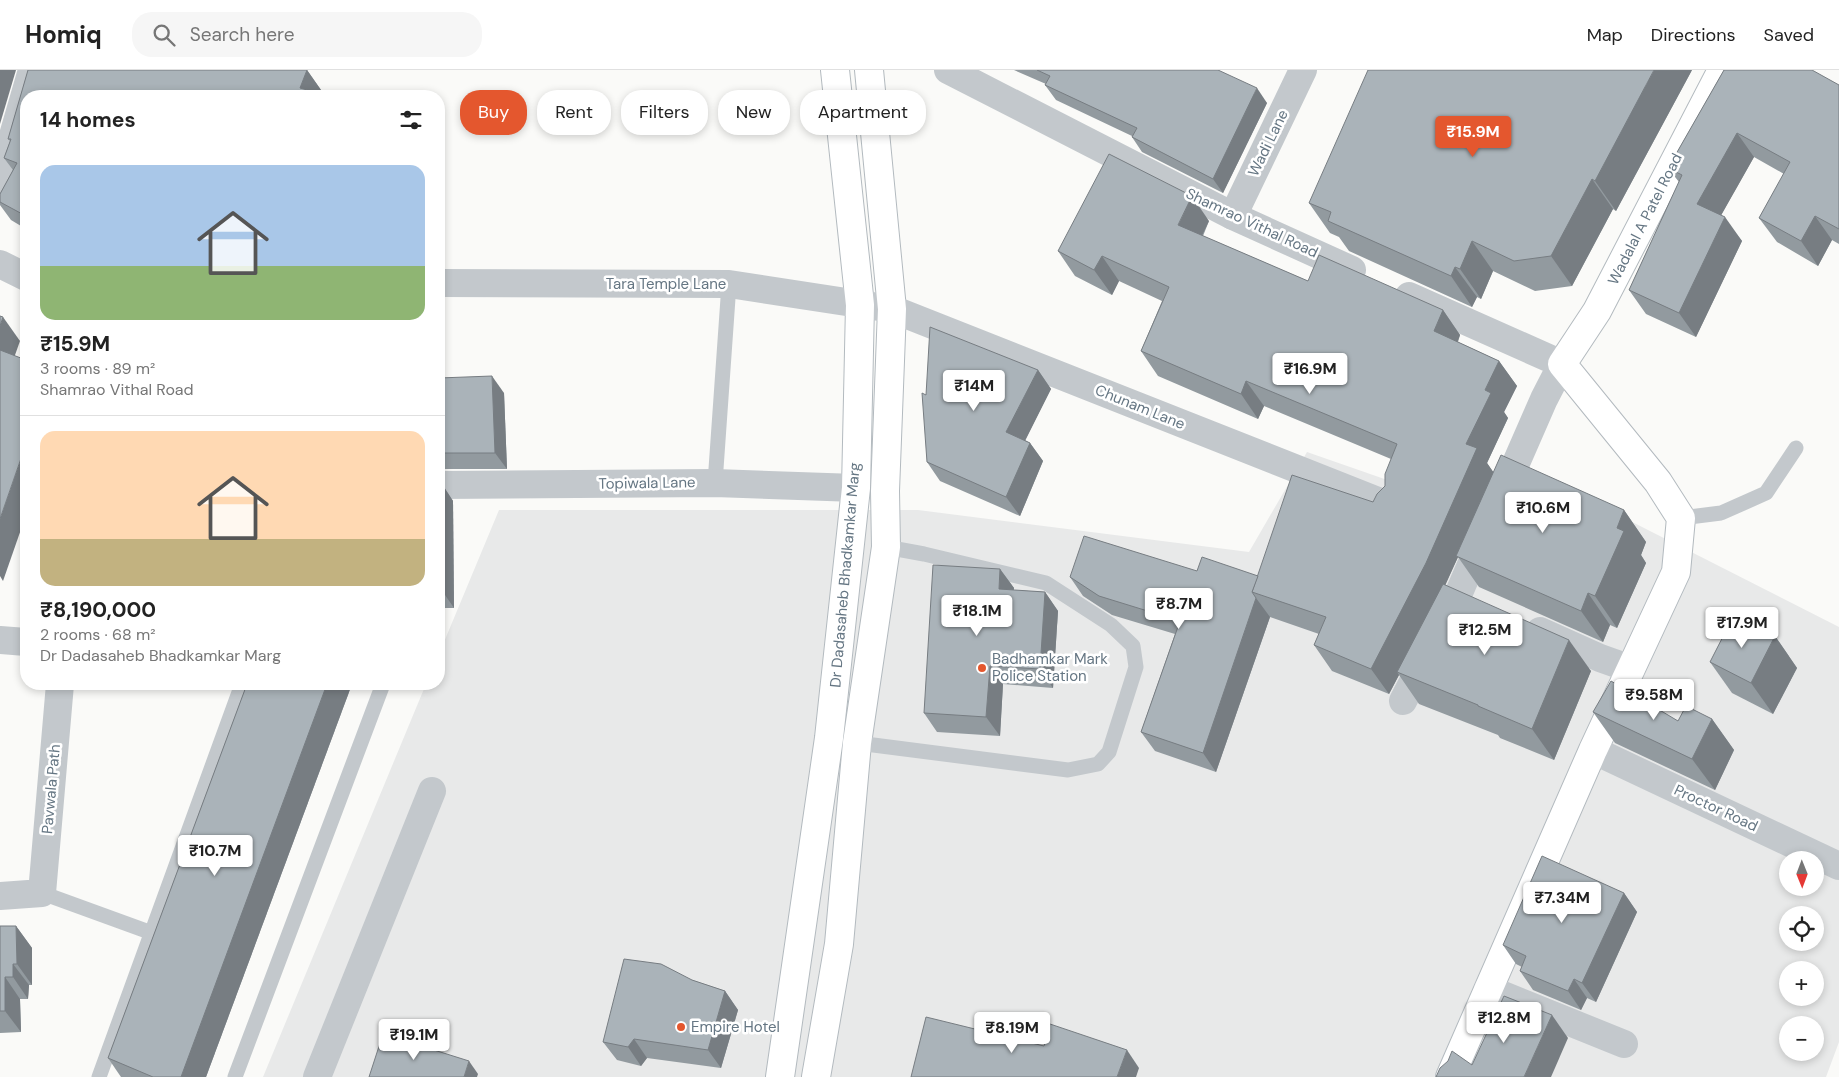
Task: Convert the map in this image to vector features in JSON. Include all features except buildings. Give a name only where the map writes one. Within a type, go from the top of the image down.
[{"type":"main road","name":"Dr Dadasaheb Bhadkamkar Marg","points":[[780,1077],[829,738],[856,488],[860,305],[835,70]]},
{"type":"main road","name":"Dr Dadasaheb Bhadkamkar Marg","points":[[816,1077],[839,944],[857,743],[886,548],[885,490],[892,309],[869,70]]},
{"type":"main road","name":"Wadalal A Patel Road","points":[[1562,364],[1597,311],[1722,70]]},
{"type":"main road","points":[[846,178],[879,175]]},
{"type":"main road","points":[[1450,1077],[1593,750],[1676,572],[1681,518],[1658,482],[1562,364]]},
{"type":"street","points":[[26,90],[32,70]]},
{"type":"street","name":"Shamrao Vithal Road","points":[[948,70],[1233,216],[1562,364]]},
{"type":"street","name":"Wadi Lane","points":[[1233,216],[1303,70]]},
{"type":"street","points":[[0,180],[20,111]]},
{"type":"street","points":[[0,264],[20,274]]},
{"type":"street","name":"Tara Temple Lane","points":[[445,283],[729,284],[892,309]]},
{"type":"street","name":"Chunam Lane","points":[[892,309],[1388,505]]},
{"type":"street","points":[[1403,701],[1458,595],[1544,399],[1562,364]]},
{"type":"street","name":"Topiwala Lane","points":[[445,485],[715,482],[856,488]]},
{"type":"street","points":[[1458,595],[1485,607]]},
{"type":"street","points":[[1520,623],[1600,658],[1631,669]]},
{"type":"street","points":[[0,640],[20,642]]},
{"type":"street","name":"Pavwala Path","points":[[42,894],[59,690]]},
{"type":"street","name":"Proctor Road","points":[[1593,750],[1839,866]]},
{"type":"street","points":[[317,1077],[432,791]]},
{"type":"street","points":[[0,896],[42,894]]},
{"type":"street","points":[[1488,989],[1624,1044]]},
{"type":"lane","points":[[715,482],[729,284]]},
{"type":"lane","points":[[1681,518],[1721,513],[1766,493],[1796,448]]},
{"type":"lane","points":[[829,738],[1068,770],[1098,764],[1109,752],[1136,667],[1133,646],[1111,625],[1046,583],[924,554],[886,548]]},
{"type":"lane","points":[[99,1077],[240,690]]},
{"type":"lane","points":[[235,1077],[381,690]]},
{"type":"lane","points":[[42,894],[152,933]]},
{"type":"shaded area","points":[[1307,452],[1482,513],[1518,464],[1839,627],[1839,1042],[1826,1077],[263,1077],[424,690],[445,690],[445,640],[499,510],[918,510],[1249,552]]},
{"type":"place","name":"Badhamkar Mark Police Station","points":[[982,668]]},
{"type":"place","name":"Empire Hotel","points":[[681,1027]]}]
